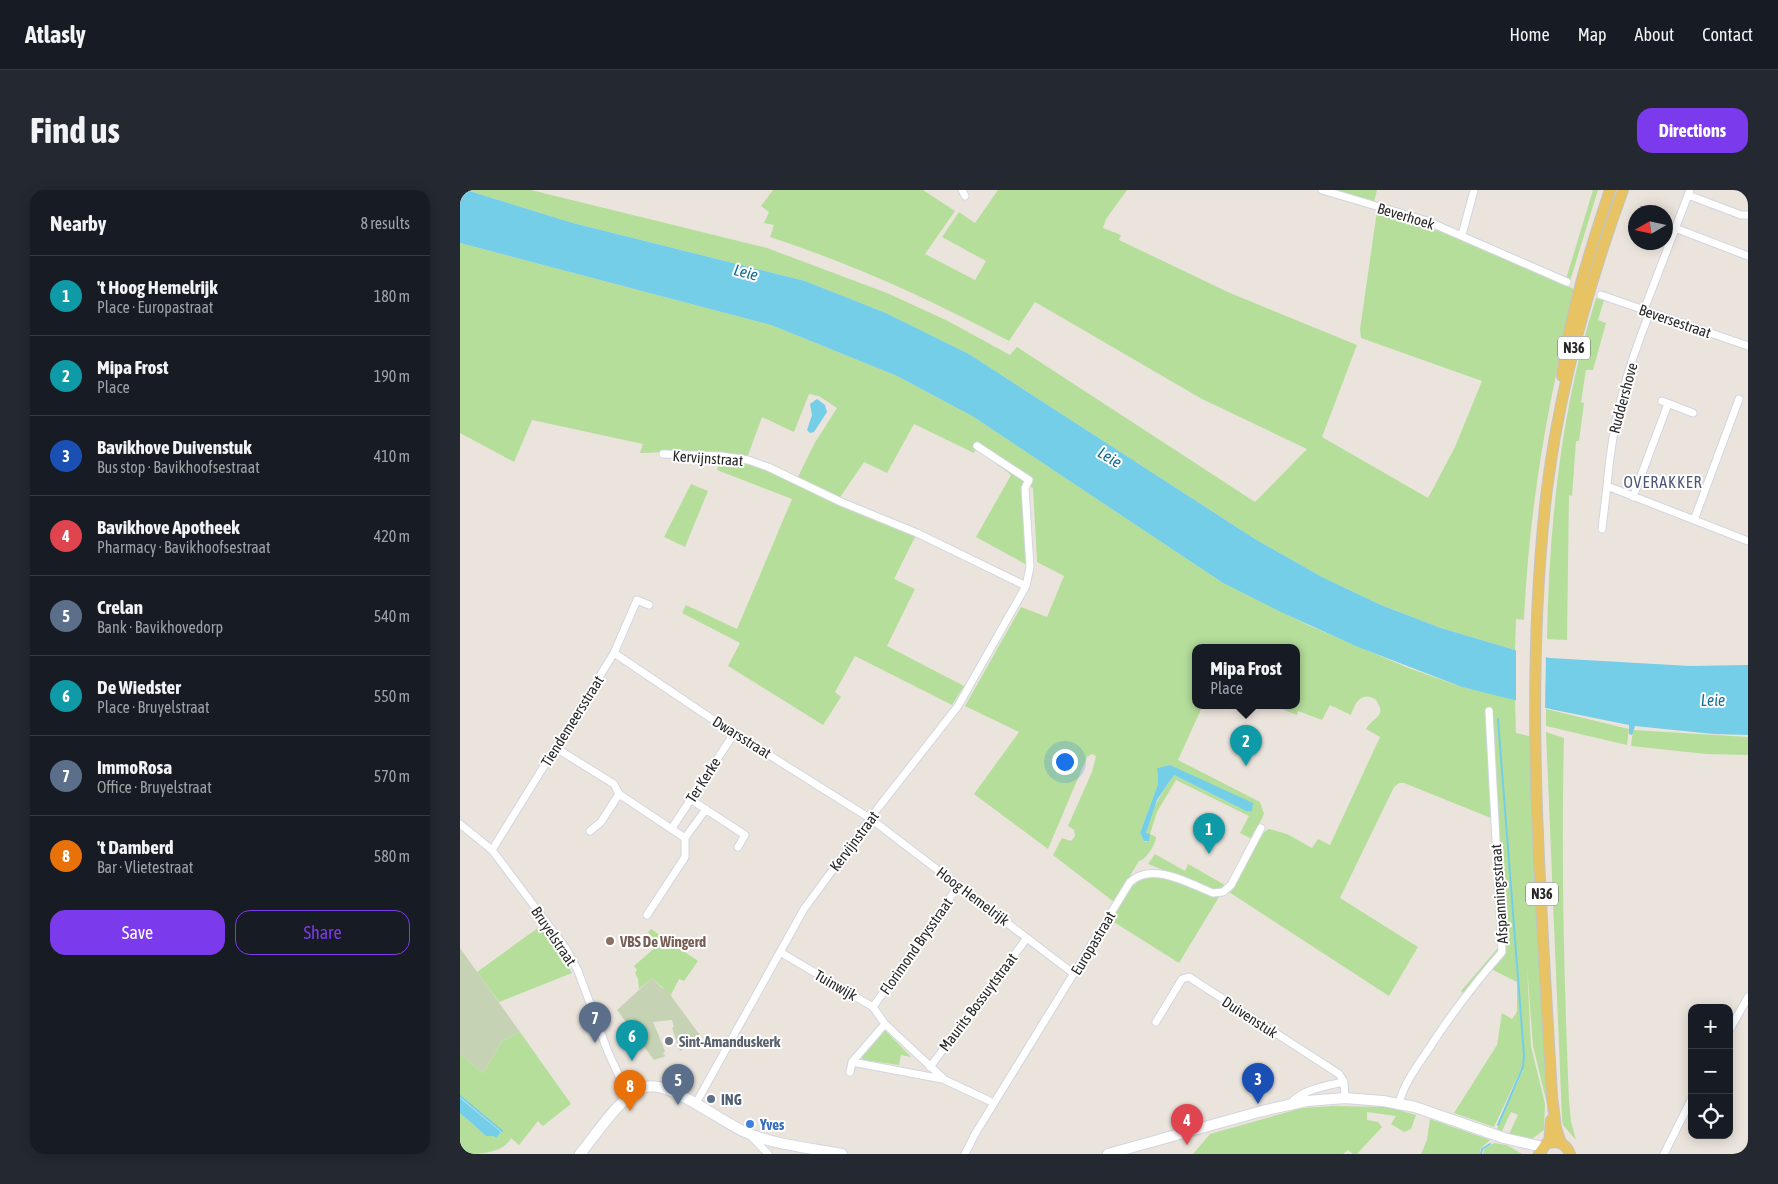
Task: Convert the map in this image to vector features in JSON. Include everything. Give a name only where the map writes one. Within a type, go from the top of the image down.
[{"type":"main road","points":[[1589,258],[1610,190]]},
{"type":"main road","name":"N36","points":[[1570,1154],[1561,1143],[1556,1128],[1552,1096],[1536,737],[1537,623],[1542,536],[1566,341],[1589,258],[1615,190]]},
{"type":"main road","name":"N36","points":[[1556,431],[1587,297],[1624,190]]},
{"type":"main road","name":"N36","points":[[1544,1148],[1552,1096]]},
{"type":"main road","points":[[1544,1148],[1561,1143]]},
{"type":"street","name":"Beverhoek","points":[[1322,190],[1427,221],[1567,282]]},
{"type":"street","points":[[1462,235],[1474,190]]},
{"type":"street","points":[[1689,192],[1741,215],[1748,215]]},
{"type":"street","name":"Ruddershove","points":[[1602,529],[1610,446],[1618,406],[1647,311],[1689,192]]},
{"type":"street","points":[[1675,228],[1748,256]]},
{"type":"street","name":"Beversestraat","points":[[1602,295],[1748,346]]},
{"type":"street","points":[[1694,520],[1739,399]]},
{"type":"street","points":[[1633,496],[1665,403],[1693,413]]},
{"type":"street","name":"Kervijnstraat","points":[[695,1104],[808,904],[958,706],[1026,586],[1030,568],[1026,488],[1028,480],[977,446]]},
{"type":"street","name":"Kervijnstraat","points":[[663,454],[721,456],[748,460],[768,467],[841,502],[917,533],[1026,586]]},
{"type":"street","points":[[1607,486],[1748,540]]},
{"type":"street","name":"Tiendemeersstraat","points":[[492,850],[614,653],[637,600],[649,605]]},
{"type":"street","name":"Dwarsstraat","points":[[614,653],[871,819]]},
{"type":"street","name":"Afspanningsstraat","points":[[1399,1103],[1402,1089],[1467,992],[1502,952],[1504,943],[1498,888],[1489,711]]},
{"type":"street","name":"Ter Kerke","points":[[672,828],[735,732]]},
{"type":"street","points":[[556,748],[614,784],[619,794],[685,838]]},
{"type":"street","points":[[590,831],[601,822],[619,794]]},
{"type":"street","name":"Ter Kerke","points":[[696,803],[745,835],[738,847]]},
{"type":"street","name":"Ter Kerke","points":[[647,915],[685,857],[685,838],[706,810]]},
{"type":"street","name":"Hoog Hemelrijk","points":[[871,819],[1074,974]]},
{"type":"street","name":"Bruyelstraat","points":[[460,824],[492,850],[565,947],[578,971],[608,1052],[629,1097]]},
{"type":"street","name":"Europastraat","points":[[965,1154],[1130,882],[1137,875],[1159,873],[1214,893],[1223,892],[1231,885],[1262,828]]},
{"type":"street","name":"Florimond Brysstraat","points":[[874,1007],[959,885]]},
{"type":"street","name":"Maurits Bossuytstraat","points":[[930,1067],[1027,938]]},
{"type":"street","name":"Tuinwijk","points":[[780,952],[874,1007],[885,1024],[945,1080],[994,1104]]},
{"type":"street","name":"Duivenstuk","points":[[1156,1022],[1182,979],[1189,977],[1339,1074],[1344,1082]]},
{"type":"street","points":[[1733,1024],[1748,997]]},
{"type":"street","points":[[850,1072],[852,1062],[885,1024]]},
{"type":"street","name":"Tuinwijk","points":[[852,1062],[945,1080]]},
{"type":"street","points":[[1289,1106],[1297,1096],[1344,1082],[1346,1098]]},
{"type":"street","points":[[580,1154],[629,1097],[644,1087],[658,1085],[673,1091],[763,1142],[842,1154]]},
{"type":"street","points":[[1108,1154],[1289,1106],[1346,1098],[1399,1103],[1430,1111],[1504,1138],[1544,1148]]},
{"type":"street","points":[[1664,1154],[1688,1106]]},
{"type":"street","points":[[1504,1138],[1532,1154]]},
{"type":"street","points":[[763,1142],[768,1154]]},
{"type":"green space","points":[[466,190],[531,190],[767,248],[887,293],[948,321],[1010,355],[1017,347],[1255,502],[1307,449],[1202,399],[1035,302],[1009,341],[950,311],[862,271],[770,237],[774,225],[764,223],[769,212],[761,206],[773,190],[923,190],[955,211],[925,254],[975,280],[986,261],[942,237],[959,212],[975,223],[998,190],[1127,190],[1106,219],[1103,228],[1121,235],[1119,240],[1230,293],[1357,345],[1322,437],[1428,498],[1455,447],[1482,381],[1361,338],[1360,329],[1377,211],[1463,239],[1576,290],[1557,371],[1541,454],[1530,536],[1524,620],[1516,619],[1515,650],[1441,628],[1381,605],[1322,577],[1255,539],[969,354],[886,313],[805,281],[573,223]]},
{"type":"green space","points":[[1334,190],[1377,190],[1374,202]]},
{"type":"green space","points":[[1593,190],[1598,190],[1570,281],[1566,279]]},
{"type":"green space","points":[[460,243],[771,325],[897,376],[972,416],[1223,583],[1310,626],[1406,667],[1462,687],[1515,699],[1516,733],[1533,737],[1549,1127],[1547,1104],[1533,1046],[1527,966],[1531,1046],[1545,1104],[1544,1130],[1529,1141],[1509,1134],[1518,1115],[1511,1112],[1502,1131],[1497,1129],[1523,1070],[1521,1069],[1494,1127],[1454,1113],[1497,1045],[1502,1013],[1512,1019],[1517,1012],[1517,982],[1491,969],[1467,997],[1461,991],[1498,948],[1505,952],[1501,892],[1491,818],[1404,783],[1399,783],[1394,787],[1340,898],[1418,947],[1389,996],[1229,892],[1251,848],[1263,833],[1269,829],[1287,834],[1312,848],[1318,839],[1330,845],[1380,737],[1366,729],[1380,713],[1379,705],[1375,699],[1370,697],[1362,697],[1354,706],[1351,715],[1330,705],[1322,720],[1298,711],[1297,715],[1282,709],[1300,709],[1300,644],[1192,644],[1192,709],[1201,709],[1178,760],[1260,802],[1264,814],[1252,839],[1240,833],[1249,816],[1176,780],[1157,812],[1150,834],[1156,837],[1156,840],[1145,858],[1139,861],[1114,902],[1053,855],[1062,838],[1071,841],[1075,836],[1074,830],[1068,826],[1092,772],[1096,756],[1092,754],[1087,757],[1048,849],[974,794],[1019,732],[965,706],[1021,607],[1047,617],[1064,576],[1037,562],[1033,488],[1023,483],[1027,565],[976,537],[1011,475],[976,448],[974,453],[914,424],[887,473],[864,462],[839,499],[798,477],[814,444],[837,408],[819,396],[809,394],[794,432],[762,417],[747,458],[672,452],[640,453],[643,444],[532,420],[514,462],[460,433]],"holes":[[[1170,765],[1246,811],[1174,775],[1154,807],[1148,824],[1147,842],[1144,841],[1140,833],[1158,784],[1157,768]]]},
{"type":"green space","points":[[1596,298],[1604,300],[1598,320],[1606,323],[1593,370],[1586,370],[1581,402],[1584,403],[1579,441],[1576,441],[1572,496],[1569,495],[1567,640],[1547,639],[1554,510],[1559,467],[1574,381]]},
{"type":"green space","points":[[721,458],[763,467],[916,535],[894,579],[915,589],[887,646],[964,686],[952,705],[855,656],[835,692],[841,697],[823,725],[728,666],[740,643],[682,613],[686,605],[737,629],[792,499],[717,470]]},
{"type":"green space","points":[[691,484],[708,491],[685,547],[664,537]]},
{"type":"green space","points":[[1546,709],[1629,729],[1627,745],[1546,726]]},
{"type":"green space","points":[[1633,730],[1748,737],[1748,755],[1706,754],[1631,746]]},
{"type":"green space","points":[[1546,732],[1564,738],[1563,874],[1566,1010],[1569,1101],[1571,1121],[1576,1140],[1563,1125],[1562,1118]]},
{"type":"green space","points":[[1155,854],[1185,871],[1188,864],[1225,885],[1222,893],[1148,864]]},
{"type":"green space","points":[[1153,875],[1167,878],[1219,897],[1179,963],[1109,919],[1131,887],[1144,878]]},
{"type":"green space","points":[[542,925],[572,973],[499,1002],[477,972]]},
{"type":"green space","points":[[651,929],[698,961],[684,981],[679,979],[671,995],[652,978],[639,989],[635,973],[637,970],[634,966],[658,945],[648,932]]},
{"type":"green space","points":[[460,948],[520,1032],[502,1041],[483,1073],[460,1054]]},
{"type":"green space","points":[[652,978],[662,988],[666,989],[702,1038],[680,1051],[672,1028],[674,1027],[672,1020],[653,1022],[665,1051],[663,1054],[666,1056],[654,1060],[617,1010]]},
{"type":"green space","points":[[885,1030],[911,1057],[901,1055],[899,1065],[862,1060],[862,1057]]},
{"type":"green space","points":[[520,1032],[571,1104],[543,1126],[538,1121],[519,1145],[511,1138],[496,1150],[460,1154],[460,1113],[486,1136],[496,1138],[502,1131],[460,1096],[460,1054],[483,1073],[502,1041]]},
{"type":"green space","points":[[1333,1106],[1388,1107],[1416,1115],[1411,1129],[1404,1132],[1391,1124],[1396,1116],[1367,1112],[1367,1120],[1378,1122],[1382,1127],[1357,1154],[1353,1154],[1348,1150],[1343,1154],[1193,1154],[1210,1134],[1302,1108]]},
{"type":"green space","points":[[1430,1119],[1490,1140],[1480,1149],[1480,1154],[1421,1154],[1427,1140]]},
{"type":"green space","points":[[1494,1143],[1507,1145],[1522,1154],[1483,1154],[1484,1149]]},
{"type":"water","name":"Leie","points":[[460,190],[466,190],[573,223],[805,281],[886,313],[969,354],[1255,539],[1322,577],[1381,605],[1441,628],[1515,650],[1550,658],[1690,666],[1748,665],[1748,735],[1713,734],[1635,726],[1632,735],[1629,734],[1629,725],[1550,709],[1462,687],[1358,647],[1223,583],[972,416],[897,376],[771,325],[460,243]]},
{"type":"water","points":[[817,399],[825,405],[827,412],[814,432],[810,433],[807,430],[812,415],[810,404]]},
{"type":"water","points":[[1170,765],[1253,803],[1252,811],[1246,811],[1174,775],[1157,800],[1146,833],[1150,834],[1149,841],[1144,841],[1140,833],[1158,784],[1157,768]]},
{"type":"water","points":[[460,1098],[501,1132],[496,1138],[486,1136],[460,1113]]},
{"type":"pier","points":[[1516,648],[1546,654],[1545,710],[1516,702]]},
{"type":"waterway","points":[[1498,719],[1524,1055],[1523,1067],[1498,1125]]},
{"type":"waterway","points":[[460,1096],[502,1131]]},
{"type":"waterway","points":[[1481,1154],[1482,1149],[1490,1144]]},
{"type":"place","name":"Mipa Frost","points":[[1246,766]]},
{"type":"place","name":"'t Hoog Hemelrijk","points":[[1209,854]]},
{"type":"place","name":"VBS De Wingerd","points":[[610,941]]},
{"type":"place","name":"Sint-Amanduskerk","points":[[669,1041]]},
{"type":"place","name":"ImmoRosa","points":[[595,1043]]},
{"type":"place","name":"De Wiedster","points":[[632,1061]]},
{"type":"place","name":"ING","points":[[711,1099]]},
{"type":"place","name":"Bavikhove Duivenstuk","points":[[1258,1104]]},
{"type":"place","name":"Crelan","points":[[678,1105]]},
{"type":"place","name":"'t Damberd","points":[[630,1111]]},
{"type":"place","name":"Yves","points":[[750,1124]]},
{"type":"place","name":"Bavikhove Apotheek","points":[[1187,1145]]},
{"type":"district","name":"OVERAKKER","points":[[1663,482]]}]
